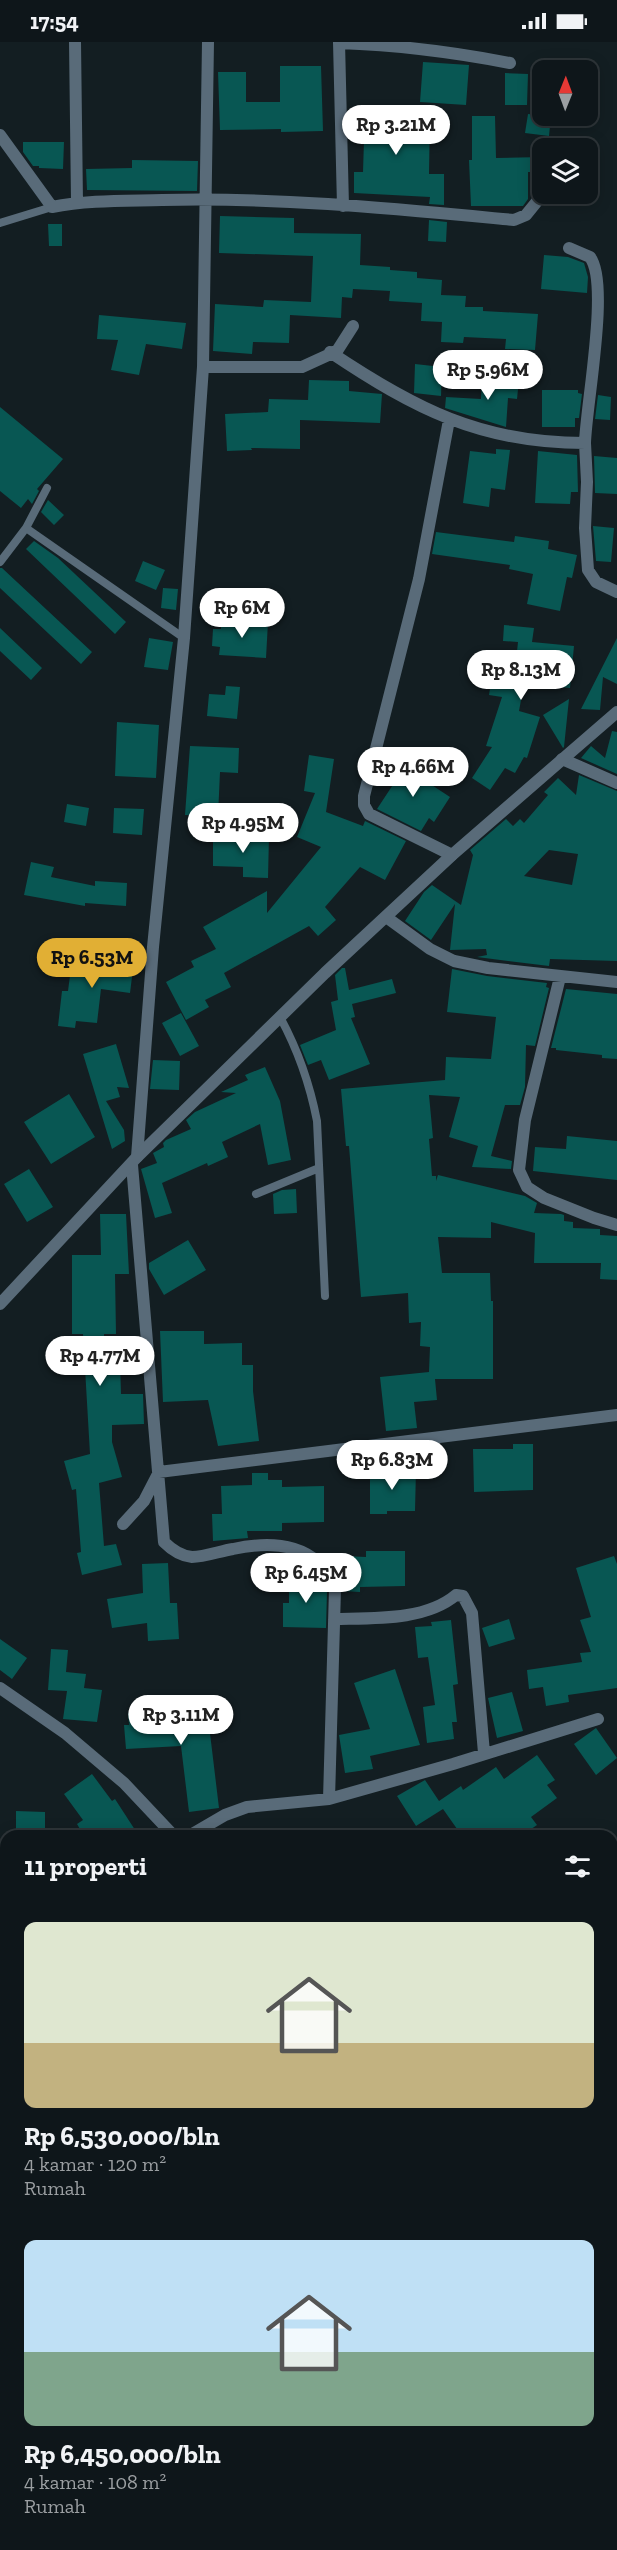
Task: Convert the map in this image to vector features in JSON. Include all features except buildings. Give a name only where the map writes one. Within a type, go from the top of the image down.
[{"type":"street","points":[[75,42],[77,202]]},
{"type":"street","points":[[208,42],[203,367],[184,638],[153,947],[135,1161],[164,1542],[172,1551],[192,1557],[260,1546],[281,1546],[301,1551],[317,1559],[329,1572],[335,1589],[329,1799]]},
{"type":"street","points":[[343,206],[339,42],[467,55],[510,63]]},
{"type":"street","points":[[0,135],[52,207],[77,202],[207,199],[343,206],[514,220],[526,215],[535,204]]},
{"type":"street","points":[[569,248],[590,257],[597,271],[598,310],[585,443],[585,528],[588,570],[596,582],[617,592]]},
{"type":"street","points":[[203,367],[302,367],[330,352],[337,351],[353,326]]},
{"type":"street","points":[[330,352],[424,409],[449,420],[506,436],[558,443],[585,443]]},
{"type":"street","points":[[449,420],[419,579],[364,796],[364,806],[369,814],[452,855]]},
{"type":"street","points":[[0,1304],[135,1161],[280,1017],[452,855],[617,712]]},
{"type":"street","points":[[562,759],[617,783]]},
{"type":"street","points":[[386,917],[430,949],[454,961],[488,968],[617,982]]},
{"type":"street","points":[[560,977],[525,1120],[519,1170],[527,1187],[544,1198],[617,1225]]},
{"type":"street","points":[[159,1472],[617,1415]]},
{"type":"street","points":[[123,1524],[144,1501],[159,1472]]},
{"type":"street","points":[[334,1619],[376,1618],[410,1613],[437,1607],[456,1595],[463,1596],[471,1613],[484,1753]]},
{"type":"street","points":[[0,1688],[65,1733],[124,1783],[168,1830]]},
{"type":"street","points":[[199,1830],[225,1815],[247,1807],[329,1799],[598,1719]]},
{"type":"lane","points":[[0,223],[52,207]]},
{"type":"lane","points":[[0,562],[26,528],[47,488]]},
{"type":"lane","points":[[26,528],[184,638]]},
{"type":"lane","points":[[280,1017],[293,1040],[312,1096],[317,1121],[325,1296]]},
{"type":"lane","points":[[256,1194],[319,1168]]}]
